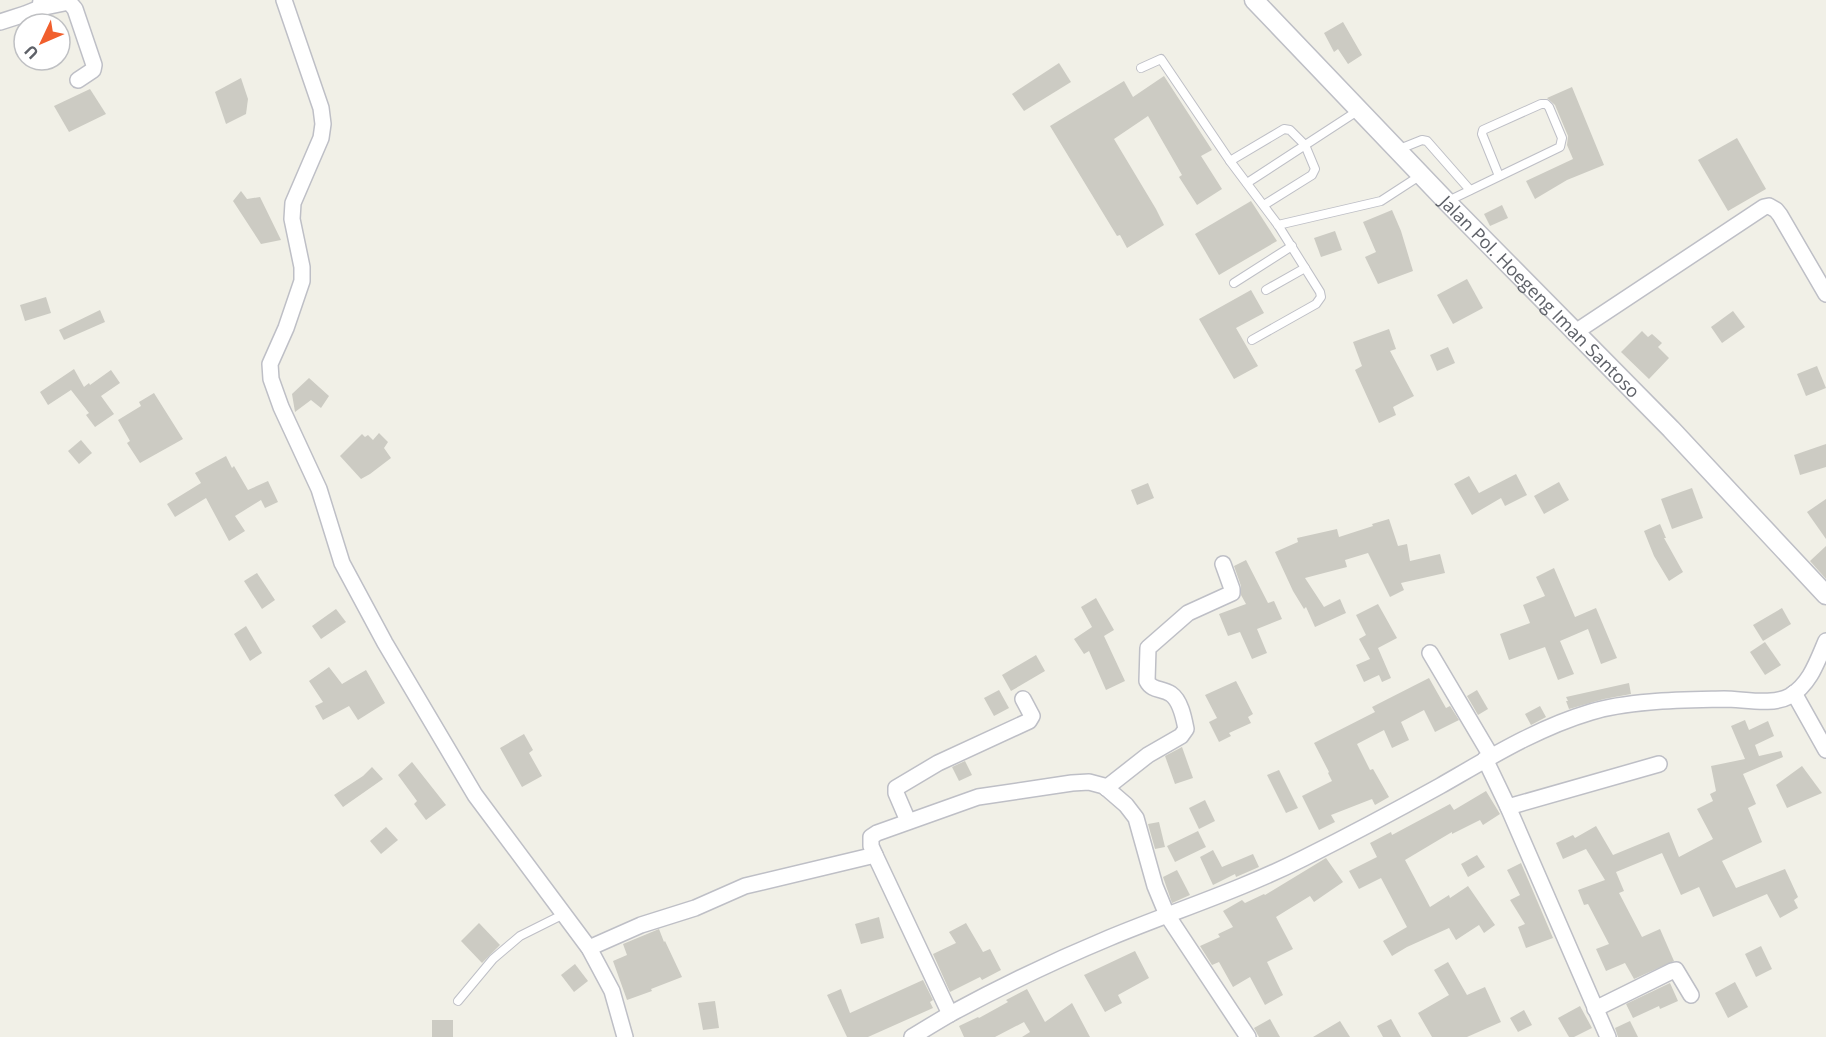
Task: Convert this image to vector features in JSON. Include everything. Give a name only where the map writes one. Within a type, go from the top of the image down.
[{"type":"street","points":[[284,0],[321,108],[323,124],[321,138],[293,203],[292,219],[302,267],[302,281],[286,328],[270,364],[271,379],[281,407],[319,489],[342,562],[385,643],[475,795],[589,948],[612,991],[625,1037]]},
{"type":"street","name":"Jalan Pol. Hoegeng Iman Santoso","points":[[1254,0],[1574,333],[1671,429],[1826,595]]},
{"type":"street","points":[[0,22],[25,14],[41,4],[69,2],[75,9],[94,64],[93,70],[78,80]]},
{"type":"street","points":[[1574,333],[1764,207],[1769,206],[1780,215],[1826,294]]},
{"type":"street","points":[[1106,788],[1148,755],[1184,733],[1185,722],[1175,698],[1170,693],[1152,688],[1147,681],[1148,648],[1193,609],[1232,593],[1223,564]]},
{"type":"street","points":[[912,1037],[950,1014],[1107,938],[1263,878],[1304,859],[1533,734],[1594,711],[1621,706],[1692,700],[1770,701],[1788,697],[1808,680],[1826,641]]},
{"type":"street","points":[[1430,653],[1488,758],[1608,1037]]},
{"type":"street","points":[[1794,693],[1826,750]]},
{"type":"street","points":[[908,821],[896,789],[938,763],[1029,721],[1032,716],[1023,699]]},
{"type":"street","points":[[1508,807],[1659,764]]},
{"type":"street","points":[[950,1014],[871,846],[872,837],[908,821],[978,797],[1089,782],[1106,788],[1126,805],[1136,818],[1155,886],[1167,915],[1248,1037]]},
{"type":"street","points":[[589,948],[641,925],[695,908],[745,886],[875,855]]},
{"type":"street","points":[[1596,1009],[1676,970],[1691,995]]},
{"type":"lane","points":[[1141,68],[1161,60],[1230,161],[1278,225],[1320,292],[1321,297],[1316,304],[1252,340]]},
{"type":"lane","points":[[1447,202],[1560,147],[1562,138],[1546,104],[1541,104],[1483,129],[1482,134],[1499,176]]},
{"type":"lane","points":[[1247,183],[1359,110]]},
{"type":"lane","points":[[1230,161],[1284,129],[1290,130],[1305,145],[1316,169],[1315,172],[1264,205]]},
{"type":"lane","points":[[1397,150],[1427,141],[1470,190]]},
{"type":"lane","points":[[1278,225],[1382,201],[1421,175]]},
{"type":"lane","points":[[1234,283],[1292,246]]},
{"type":"lane","points":[[1266,290],[1305,267]]},
{"type":"lane","points":[[458,1001],[494,958],[520,936],[564,914]]},
{"type":"building","points":[[1343,22],[1362,55],[1348,64],[1338,49],[1334,52],[1324,33]]},
{"type":"building","points":[[1059,63],[1071,82],[1024,111],[1012,94]]},
{"type":"building","points":[[1164,76],[1212,150],[1201,156],[1222,189],[1197,205],[1179,177],[1182,175],[1148,116],[1114,139],[1164,225],[1127,248],[1120,235],[1117,236],[1050,126],[1124,81],[1133,97]]},
{"type":"building","points":[[241,78],[248,99],[246,114],[226,124],[215,92]]},
{"type":"building","points":[[1572,87],[1604,165],[1567,180],[1535,199],[1526,181],[1573,159],[1567,145],[1568,136],[1555,105],[1547,98]]},
{"type":"building","points":[[90,89],[106,114],[69,132],[54,106]]},
{"type":"building","points":[[1737,138],[1766,189],[1728,211],[1698,160]]},
{"type":"building","points":[[241,191],[247,199],[260,197],[281,240],[261,244],[233,201]]},
{"type":"building","points":[[1251,201],[1277,241],[1219,275],[1195,234]]},
{"type":"building","points":[[1502,205],[1508,218],[1490,226],[1484,214]]},
{"type":"building","points":[[1392,210],[1413,271],[1378,284],[1365,257],[1376,252],[1363,222]]},
{"type":"building","points":[[1335,231],[1342,250],[1321,257],[1314,238]]},
{"type":"building","points":[[1467,279],[1483,308],[1453,324],[1437,295]]},
{"type":"building","points":[[1251,290],[1264,313],[1236,328],[1258,366],[1234,379],[1199,319]]},
{"type":"building","points":[[46,297],[51,313],[25,321],[20,305]]},
{"type":"building","points":[[100,310],[105,322],[64,340],[59,330]]},
{"type":"building","points":[[1733,311],[1745,327],[1722,343],[1711,327]]},
{"type":"building","points":[[1389,329],[1396,349],[1390,351],[1414,396],[1393,407],[1396,415],[1379,423],[1355,370],[1362,366],[1353,342]]},
{"type":"building","points":[[1642,331],[1648,337],[1652,334],[1662,343],[1658,347],[1669,358],[1649,379],[1621,352]]},
{"type":"building","points":[[1448,347],[1455,363],[1437,371],[1430,355]]},
{"type":"building","points":[[1817,366],[1826,388],[1806,396],[1797,374]]},
{"type":"building","points":[[74,369],[84,387],[111,370],[120,383],[101,396],[114,414],[95,427],[86,415],[89,413],[71,390],[48,405],[40,392]]},
{"type":"building","points":[[309,378],[329,396],[321,408],[311,400],[295,412],[292,394]]},
{"type":"building","points":[[154,393],[183,439],[140,463],[127,443],[130,441],[118,420],[141,406],[139,402]]},
{"type":"building","points":[[379,433],[388,442],[384,448],[391,458],[361,479],[340,456],[362,434],[365,437],[368,435],[373,440]]},
{"type":"building","points":[[81,440],[92,453],[79,464],[68,451]]},
{"type":"building","points":[[1826,444],[1826,467],[1800,475],[1794,455]]},
{"type":"building","points":[[226,456],[248,490],[268,481],[278,502],[265,508],[261,500],[235,516],[245,531],[229,541],[206,498],[175,517],[167,504],[201,483],[195,473]]},
{"type":"building","points":[[1516,474],[1527,495],[1505,506],[1501,498],[1472,515],[1454,484],[1469,476],[1479,493]]},
{"type":"building","points":[[1559,482],[1569,500],[1544,514],[1534,496]]},
{"type":"building","points":[[1148,483],[1154,498],[1137,505],[1131,490]]},
{"type":"building","points":[[1692,488],[1703,518],[1672,529],[1661,499]]},
{"type":"building","points":[[1826,499],[1826,539],[1807,512]]},
{"type":"building","points":[[1389,519],[1398,546],[1407,544],[1410,561],[1440,554],[1445,573],[1401,583],[1404,590],[1390,597],[1368,553],[1345,560],[1347,567],[1305,578],[1324,607],[1340,599],[1346,613],[1315,627],[1306,607],[1304,609],[1293,591],[1275,552],[1298,542],[1297,538],[1337,529],[1339,537]]},
{"type":"building","points":[[1660,524],[1666,538],[1664,538],[1683,572],[1669,581],[1654,556],[1644,531]]},
{"type":"building","points":[[1826,546],[1826,579],[1810,561]]},
{"type":"building","points":[[1246,560],[1268,603],[1274,601],[1282,619],[1257,629],[1267,653],[1252,659],[1240,632],[1228,636],[1219,614],[1246,604],[1241,595],[1241,586],[1234,566]]},
{"type":"building","points":[[1554,568],[1575,617],[1596,608],[1617,658],[1601,664],[1588,629],[1560,641],[1574,674],[1558,680],[1545,647],[1509,660],[1500,634],[1530,623],[1523,605],[1545,596],[1536,577]]},
{"type":"building","points":[[257,573],[275,600],[262,609],[244,581]]},
{"type":"building","points":[[1096,598],[1114,630],[1104,636],[1125,681],[1106,690],[1089,651],[1084,654],[1074,639],[1092,627],[1081,607]]},
{"type":"building","points":[[1378,604],[1397,638],[1378,648],[1391,678],[1382,682],[1379,675],[1364,682],[1356,665],[1370,659],[1359,639],[1366,635],[1356,615]]},
{"type":"building","points":[[1782,608],[1791,624],[1763,641],[1753,625]]},
{"type":"building","points":[[336,609],[346,622],[321,639],[312,626]]},
{"type":"building","points":[[246,626],[262,653],[250,661],[234,634]]},
{"type":"building","points":[[1765,642],[1781,665],[1765,675],[1750,652]]},
{"type":"building","points":[[1036,655],[1045,671],[1011,691],[1002,675]]},
{"type":"building","points":[[329,667],[342,684],[366,670],[385,703],[358,720],[349,706],[323,720],[315,706],[323,702],[309,681]]},
{"type":"building","points":[[1429,678],[1446,708],[1450,706],[1459,720],[1435,732],[1424,710],[1401,722],[1409,740],[1392,748],[1384,730],[1357,744],[1370,770],[1373,769],[1389,797],[1375,805],[1372,799],[1331,815],[1335,822],[1319,830],[1302,796],[1332,781],[1314,743],[1375,712],[1372,707]]},
{"type":"building","points":[[1236,681],[1253,714],[1248,717],[1251,723],[1229,733],[1231,736],[1219,742],[1209,722],[1217,718],[1205,695]]},
{"type":"building","points":[[1629,683],[1631,694],[1569,709],[1566,701],[1568,701],[1566,697]]},
{"type":"building","points":[[999,690],[1009,708],[994,716],[984,698]]},
{"type":"building","points":[[1477,690],[1488,709],[1478,715],[1467,696]]},
{"type":"building","points":[[1540,706],[1546,717],[1531,725],[1525,714]]},
{"type":"building","points":[[1745,720],[1749,730],[1768,721],[1774,736],[1755,745],[1759,756],[1781,751],[1783,757],[1743,774],[1756,804],[1748,808],[1762,842],[1722,861],[1736,888],[1785,869],[1798,897],[1794,900],[1798,908],[1780,918],[1767,894],[1713,917],[1699,887],[1681,895],[1662,853],[1616,872],[1624,891],[1619,893],[1642,937],[1660,929],[1674,961],[1634,979],[1625,963],[1606,971],[1596,949],[1609,944],[1588,904],[1584,905],[1578,890],[1605,880],[1586,849],[1563,859],[1556,843],[1573,835],[1575,838],[1596,826],[1613,855],[1669,832],[1679,857],[1713,839],[1697,809],[1713,801],[1710,794],[1716,791],[1711,766],[1745,759],[1731,726]]},
{"type":"building","points":[[524,734],[533,750],[529,753],[542,776],[522,787],[500,748]]},
{"type":"building","points":[[1182,747],[1193,778],[1175,784],[1165,756]]},
{"type":"building","points":[[965,761],[972,775],[959,781],[952,767]]},
{"type":"building","points":[[412,762],[446,805],[426,820],[414,804],[417,801],[398,775]]},
{"type":"building","points":[[1802,766],[1822,793],[1787,808],[1776,785]]},
{"type":"building","points":[[372,767],[383,779],[343,807],[334,795],[363,776]]},
{"type":"building","points":[[1279,770],[1298,808],[1286,813],[1267,775]]},
{"type":"building","points":[[1486,791],[1500,814],[1483,825],[1480,820],[1452,834],[1452,832],[1405,860],[1430,907],[1468,886],[1495,925],[1484,933],[1479,925],[1456,940],[1449,928],[1392,956],[1383,941],[1407,927],[1381,878],[1359,889],[1349,871],[1377,857],[1370,843],[1391,832],[1392,835],[1450,804],[1454,810]]},
{"type":"building","points":[[1205,800],[1215,821],[1199,829],[1189,808]]},
{"type":"building","points":[[1159,822],[1165,847],[1155,849],[1148,824]]},
{"type":"building","points":[[386,827],[398,840],[381,854],[370,841]]},
{"type":"building","points":[[1198,831],[1206,847],[1175,862],[1167,846]]},
{"type":"building","points":[[1213,850],[1222,867],[1253,854],[1259,867],[1236,877],[1235,874],[1213,885],[1200,857]]},
{"type":"building","points":[[1477,855],[1485,867],[1468,877],[1461,864]]},
{"type":"building","points":[[1326,858],[1343,882],[1314,902],[1310,896],[1276,917],[1293,949],[1267,962],[1283,995],[1265,1005],[1250,977],[1233,987],[1219,962],[1212,965],[1200,946],[1220,937],[1218,934],[1233,927],[1223,911],[1242,900],[1245,903],[1265,895]]},
{"type":"building","points":[[1521,863],[1553,938],[1526,948],[1518,927],[1525,924],[1510,900],[1520,895],[1507,870]]},
{"type":"building","points":[[1177,870],[1190,895],[1172,903],[1163,877]]},
{"type":"building","points":[[879,917],[884,938],[861,944],[855,924]]},
{"type":"building","points":[[479,923],[500,945],[482,963],[461,941]]},
{"type":"building","points":[[966,923],[983,952],[990,949],[1001,970],[982,980],[980,977],[950,992],[933,954],[956,943],[949,932]]},
{"type":"building","points":[[659,929],[682,977],[627,1000],[613,961],[627,955],[623,944]]},
{"type":"building","points":[[1761,946],[1772,969],[1756,977],[1745,954]]},
{"type":"building","points":[[1135,951],[1149,978],[1118,995],[1122,1003],[1105,1012],[1084,975]]},
{"type":"building","points":[[1448,962],[1467,995],[1485,987],[1501,1022],[1467,1037],[1432,1037],[1418,1013],[1449,995],[1434,970]]},
{"type":"building","points":[[575,964],[588,981],[574,992],[561,975]]},
{"type":"building","points":[[923,980],[933,1000],[930,1002],[933,1008],[868,1037],[847,1037],[827,995],[841,989],[850,1013]]},
{"type":"building","points":[[1735,982],[1748,1007],[1728,1018],[1715,993]]},
{"type":"building","points":[[1670,983],[1678,1001],[1660,1009],[1659,1006],[1633,1018],[1626,1004]]},
{"type":"building","points":[[1027,989],[1045,1022],[1072,1003],[1090,1037],[1022,1037],[1030,1032],[1024,1022],[995,1037],[964,1037],[959,1026],[979,1018]]},
{"type":"building","points":[[715,1001],[719,1028],[703,1030],[698,1003]]},
{"type":"building","points":[[1580,1006],[1592,1028],[1574,1037],[1569,1037],[1558,1018]]},
{"type":"building","points":[[1524,1010],[1532,1025],[1518,1032],[1510,1018]]},
{"type":"building","points":[[1270,1019],[1280,1037],[1259,1037],[1254,1028]]},
{"type":"building","points":[[1391,1019],[1401,1037],[1383,1037],[1377,1026]]},
{"type":"building","points":[[432,1020],[453,1020],[453,1037],[432,1037]]},
{"type":"building","points":[[1340,1021],[1350,1037],[1313,1037]]},
{"type":"building","points":[[1630,1021],[1638,1037],[1618,1037],[1615,1028]]}]
